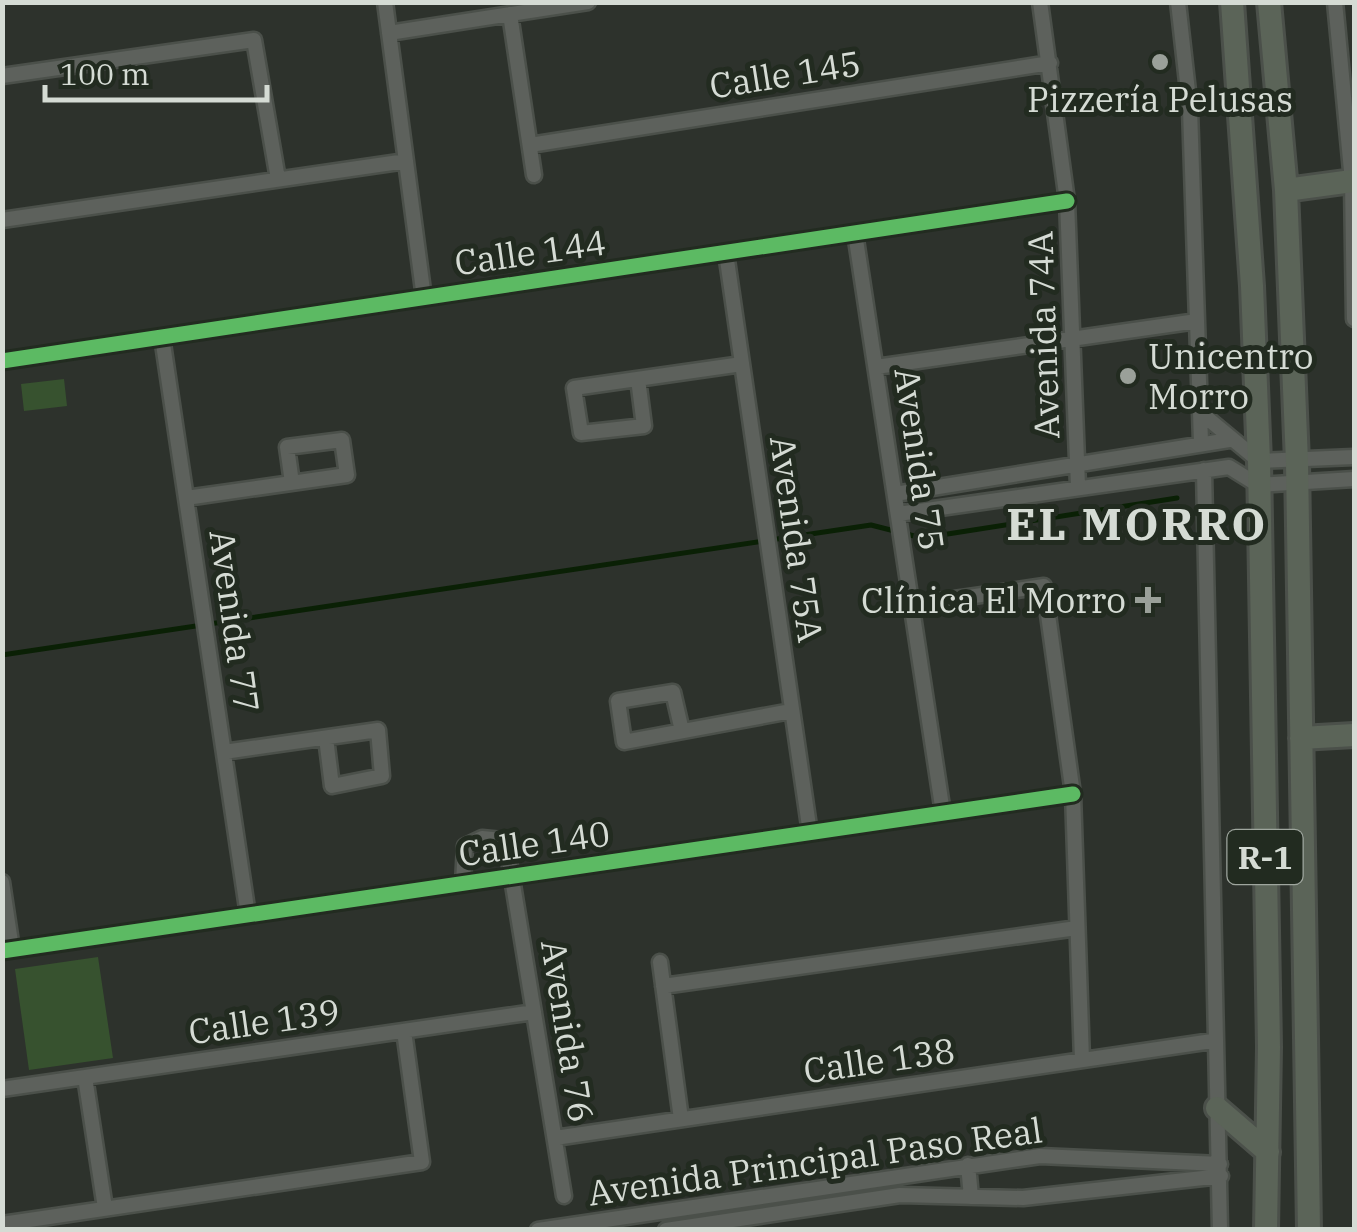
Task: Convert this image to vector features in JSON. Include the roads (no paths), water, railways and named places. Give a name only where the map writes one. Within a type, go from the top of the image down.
[{"type":"main road","name":"R-1","points":[[1232,2],[1252,286],[1258,473],[1266,1230]]},
{"type":"main road","name":"R-1","points":[[1269,2],[1286,190],[1297,474],[1309,1230]]},
{"type":"main road","points":[[1286,190],[1352,181]]},
{"type":"main road","points":[[1301,738],[1354,735]]},
{"type":"main road","points":[[1217,1108],[1268,1152]]},
{"type":"street","points":[[385,2],[424,298]]},
{"type":"street","points":[[389,33],[588,2]]},
{"type":"street","name":"Avenida 74A","points":[[1040,2],[1067,202],[1078,486]]},
{"type":"street","points":[[1178,2],[1190,109],[1202,442]]},
{"type":"street","points":[[1335,2],[1352,181],[1354,319]]},
{"type":"street","points":[[510,14],[534,174]]},
{"type":"street","points":[[2,76],[254,40],[278,180]]},
{"type":"street","name":"Calle 145","points":[[530,145],[1050,63]]},
{"type":"street","points":[[2,220],[406,160]]},
{"type":"street","name":"Calle 144","points":[[2,361],[1067,202]]},
{"type":"street","name":"Avenida 75","points":[[856,233],[943,813]]},
{"type":"street","name":"Avenida 75A","points":[[726,253],[810,832]]},
{"type":"street","points":[[876,366],[1198,321]]},
{"type":"street","name":"Avenida 77","points":[[162,337],[248,915]]},
{"type":"street","points":[[638,379],[644,426],[581,433],[574,388],[742,364]]},
{"type":"street","points":[[1201,413],[1258,473],[1297,474],[1354,457]]},
{"type":"street","points":[[186,498],[347,474],[342,440],[287,448],[292,482]]},
{"type":"street","points":[[895,494],[1229,440]]},
{"type":"street","points":[[898,518],[1078,486],[1229,467],[1258,473],[1354,479]]},
{"type":"street","points":[[1204,470],[1212,1041],[1221,1170],[1220,1230]]},
{"type":"street","points":[[912,605],[1044,586],[1073,794],[1082,1060]]},
{"type":"street","points":[[682,731],[673,692],[618,701],[624,742],[790,711]]},
{"type":"street","points":[[224,752],[378,730],[382,776],[332,786],[326,738]]},
{"type":"street","name":"Calle 140","points":[[8,950],[1073,794]]},
{"type":"street","points":[[463,883],[465,846],[482,838],[502,840],[512,876]]},
{"type":"street","name":"Avenida 76","points":[[512,876],[564,1196]]},
{"type":"street","points":[[2,882],[8,950]]},
{"type":"street","points":[[664,986],[1076,928]]},
{"type":"street","points":[[660,962],[681,1119]]},
{"type":"street","name":"Calle 139","points":[[2,1090],[534,1012]]},
{"type":"street","points":[[2,1224],[422,1162],[404,1031]]},
{"type":"street","name":"Calle 138","points":[[554,1138],[1212,1041]]},
{"type":"street","points":[[86,1077],[105,1208]]},
{"type":"street","name":"Avenida Principal Paso Real","points":[[538,1230],[1040,1156],[1221,1170]]},
{"type":"street","points":[[968,1165],[970,1197]]},
{"type":"street","name":"Avenida Principal Paso Real","points":[[666,1230],[747,1223],[900,1195],[1023,1198],[1221,1170]]},
{"type":"street","points":[[745,1197],[747,1223]]},
{"type":"waterway","points":[[2,655],[871,525],[922,538],[1177,498]]},
{"type":"place","name":"Pizzería Pelusas","points":[[1160,62]]},
{"type":"place","name":"Unicentro Morro","points":[[1128,376]]},
{"type":"place","name":"Clínica El Morro","points":[[1148,600]]},
{"type":"district","name":"EL MORRO","points":[[1137,523]]}]
